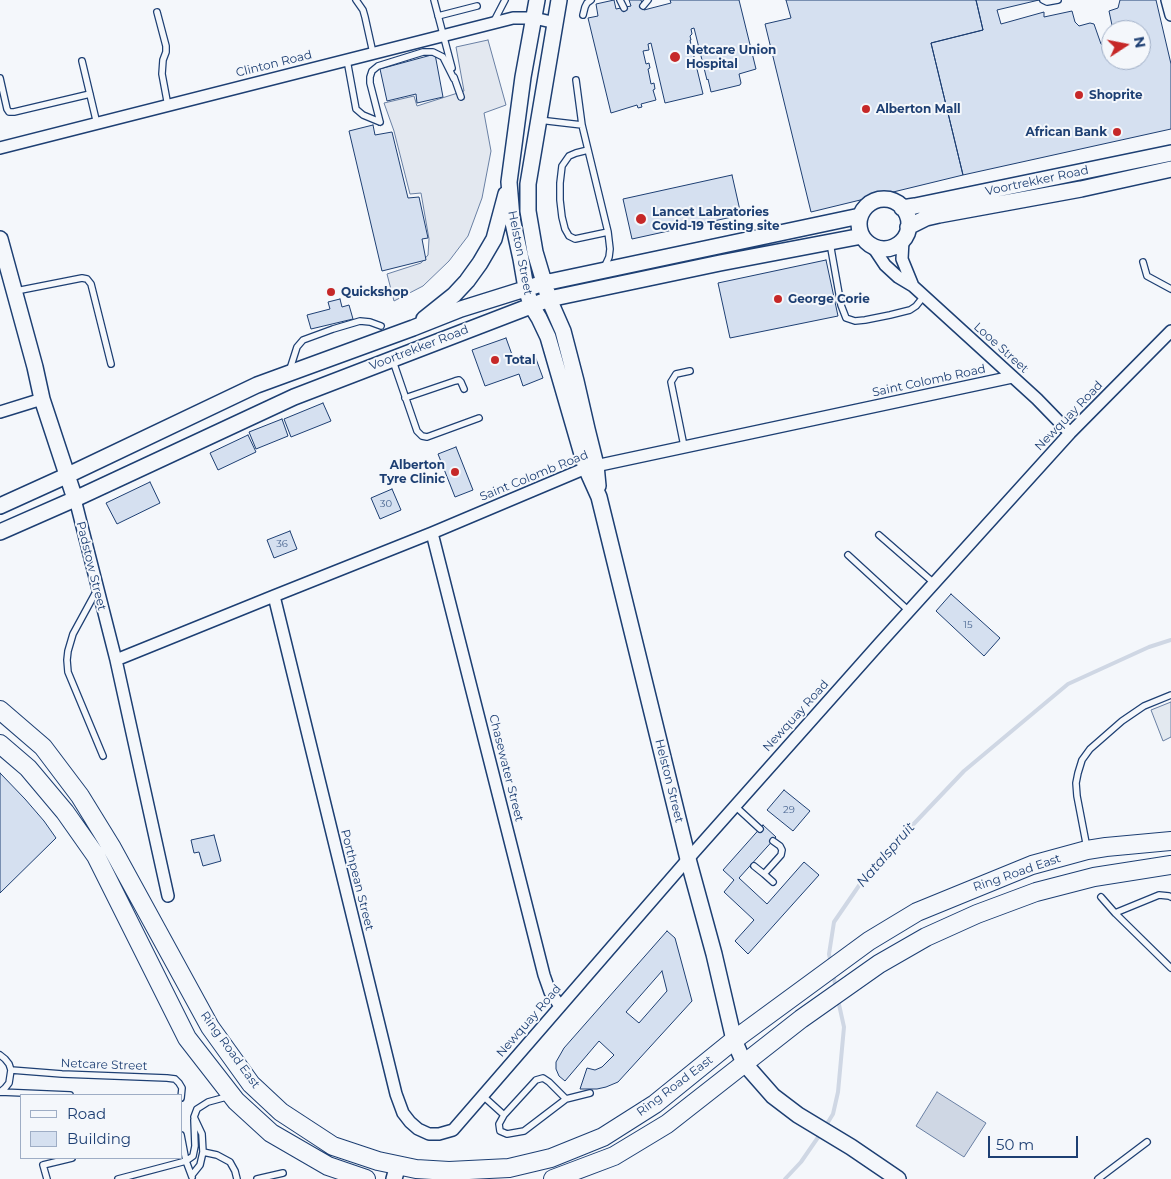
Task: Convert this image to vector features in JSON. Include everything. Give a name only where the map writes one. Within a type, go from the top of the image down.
[{"type":"main road","name":"Helston Street","points":[[537,0],[523,78],[509,182],[512,218],[531,305],[548,337],[591,466],[734,1040],[744,1063],[773,1096],[798,1115],[851,1147],[898,1179]]},
{"type":"main road","name":"Helston Street","points":[[559,0],[528,184],[528,211],[535,252],[549,299],[563,331],[576,381],[586,429],[591,466]]},
{"type":"main road","name":"Voortrekker Road","points":[[902,208],[1171,153]]},
{"type":"main road","name":"Voortrekker Road","points":[[0,532],[294,397],[549,299],[720,263],[830,243],[868,242],[884,249],[894,247],[906,234],[926,218],[1081,189],[1171,169]]},
{"type":"main road","points":[[414,328],[454,295],[480,263],[494,239],[509,182]]},
{"type":"main road","points":[[868,242],[859,226],[860,216],[868,205],[879,199],[892,200],[902,208],[907,217],[906,234]]},
{"type":"main road","name":"Voortrekker Road","points":[[0,506],[257,385],[461,309],[544,283],[860,216]]},
{"type":"main road","name":"Padstow Street","points":[[0,239],[42,399],[74,499]]},
{"type":"main road","name":"Ring Road East","points":[[0,710],[42,747],[80,796],[121,864],[210,1026],[251,1084],[282,1112],[333,1146],[378,1161],[396,1172],[416,1169],[509,1168],[552,1158],[603,1138],[655,1104],[788,999],[869,941],[917,912],[1032,865],[1087,850],[1171,841]]},
{"type":"main road","name":"Ring Road East","points":[[0,744],[28,768],[65,812],[96,856],[188,1038],[232,1096],[270,1133],[328,1166],[366,1179]]},
{"type":"main road","points":[[1087,850],[1094,877]]},
{"type":"main road","points":[[107,878],[121,864]]},
{"type":"main road","name":"Ring Road East","points":[[553,1179],[614,1156],[667,1124],[801,1019],[879,964],[926,937],[977,914],[1036,892],[1094,877],[1171,865]]},
{"type":"street","points":[[1167,0],[1171,15]]},
{"type":"street","name":"Clinton Road","points":[[0,148],[513,18],[534,18],[556,23]]},
{"type":"street","name":"Looe Street","points":[[906,234],[902,259],[913,286]]},
{"type":"street","name":"Looe Street","points":[[868,242],[885,265],[898,277],[913,286],[1037,399],[1070,433]]},
{"type":"street","name":"Newquay Road","points":[[453,1130],[688,859],[934,583],[1070,433],[1171,331]]},
{"type":"street","name":"Saint Colomb Road","points":[[116,660],[432,533],[591,466],[1012,377]]},
{"type":"street","points":[[0,412],[42,399]]},
{"type":"street","name":"Padstow Street","points":[[74,499],[116,660],[168,896]]},
{"type":"street","name":"Chasewater Street","points":[[432,533],[544,975],[550,992],[560,1006]]},
{"type":"street","name":"Porthpean Street","points":[[274,596],[396,1094],[403,1113],[418,1129],[429,1134],[439,1134],[453,1130]]},
{"type":"lane","points":[[356,0],[366,17],[373,53]]},
{"type":"lane","points":[[434,0],[460,97]]},
{"type":"lane","points":[[493,23],[505,0]]},
{"type":"lane","points":[[583,16],[587,3],[591,0]]},
{"type":"lane","points":[[620,0],[624,8]]},
{"type":"lane","points":[[643,6],[648,0]]},
{"type":"lane","points":[[1043,0],[1047,2],[1058,0]]},
{"type":"lane","points":[[438,16],[477,6]]},
{"type":"lane","points":[[158,12],[166,46],[162,74],[168,106]]},
{"type":"lane","points":[[347,60],[356,109],[363,115],[380,122],[370,83],[372,71],[378,66],[423,52],[433,52],[443,57],[454,79]]},
{"type":"lane","points":[[82,61],[97,124]]},
{"type":"lane","points":[[0,78],[9,112],[90,94]]},
{"type":"lane","points":[[576,80],[582,125],[608,232],[610,249],[604,270]]},
{"type":"lane","points":[[539,120],[582,125]]},
{"type":"lane","points":[[588,150],[569,156],[562,166],[560,183],[562,217],[569,236],[575,239],[608,232]]},
{"type":"lane","points":[[830,243],[841,305],[846,318],[855,321],[896,314],[910,310],[924,296]]},
{"type":"lane","points":[[1143,262],[1147,276],[1171,289]]},
{"type":"lane","points":[[14,292],[82,278],[88,279],[91,284],[110,364]]},
{"type":"lane","points":[[289,374],[296,347],[303,340],[333,328],[360,321],[381,326]]},
{"type":"lane","points":[[392,359],[417,431],[422,436],[427,437],[479,418]]},
{"type":"lane","points":[[684,446],[671,382],[676,374],[690,371]]},
{"type":"lane","points":[[405,398],[455,380],[459,380],[464,389]]},
{"type":"lane","points":[[879,536],[934,583]]},
{"type":"lane","points":[[848,555],[909,611]]},
{"type":"lane","points":[[97,590],[73,634],[67,660],[68,672],[103,756]]},
{"type":"lane","points":[[1087,850],[1076,789],[1082,760],[1090,749],[1122,721],[1144,706],[1171,695]]},
{"type":"lane","points":[[735,806],[760,829]]},
{"type":"lane","points":[[764,874],[781,855],[782,850],[780,846],[773,841]]},
{"type":"lane","points":[[754,866],[773,882]]},
{"type":"lane","points":[[1116,913],[1159,895],[1171,897]]},
{"type":"lane","points":[[1101,897],[1171,968]]},
{"type":"lane","points":[[0,1055],[5,1058],[11,1070],[9,1083],[0,1092]]},
{"type":"lane","name":"Netcare Street","points":[[11,1070],[167,1078],[174,1079],[179,1083],[182,1088],[181,1094]]},
{"type":"lane","points":[[566,1099],[543,1078],[536,1080],[504,1115],[499,1124],[500,1131],[506,1134],[524,1131],[566,1099],[590,1093]]},
{"type":"lane","points":[[0,1092],[47,1094]]},
{"type":"lane","points":[[118,1179],[186,1161],[193,1156],[195,1146],[194,1118],[197,1109],[208,1102],[232,1096]]},
{"type":"lane","points":[[483,1096],[504,1115]]},
{"type":"lane","points":[[192,1177],[200,1165],[203,1152],[202,1134],[194,1118]]},
{"type":"lane","points":[[182,1140],[186,1161],[192,1177]]},
{"type":"lane","points":[[1098,1179],[1147,1142]]},
{"type":"lane","points":[[203,1152],[230,1162],[237,1179]]},
{"type":"lane","points":[[41,1159],[47,1179]]},
{"type":"lane","points":[[43,1165],[68,1159]]},
{"type":"lane","points":[[144,1172],[145,1179]]},
{"type":"lane","points":[[257,1179],[283,1173]]},
{"type":"shaded area","points":[[488,40],[506,105],[484,113],[491,151],[482,198],[468,236],[449,261],[423,286],[394,301],[387,274],[421,263],[428,255],[429,239],[421,193],[410,194],[394,131],[384,103],[414,96],[417,106],[464,91],[456,47]]},
{"type":"shaded area","points":[[1171,702],[1171,737],[1163,741],[1151,710]]},
{"type":"shaded area","points":[[937,1092],[986,1123],[964,1157],[916,1126]]},
{"type":"building","name":"Netcare Union Hospital","points":[[614,0],[616,9],[631,6],[629,0],[641,0],[644,10],[671,3],[670,0],[739,0],[756,69],[739,74],[740,85],[711,92],[694,28],[691,29],[690,40],[703,94],[665,103],[651,43],[648,44],[649,50],[643,51],[646,64],[649,63],[650,68],[648,69],[651,84],[654,83],[655,89],[653,90],[656,100],[641,104],[642,107],[638,108],[637,105],[611,113],[588,18],[598,16],[596,4]]},
{"type":"building","name":"Alberton Mall","points":[[786,0],[976,0],[983,30],[931,43],[963,175],[811,212],[765,24],[791,18]]},
{"type":"building","points":[[976,0],[1039,0],[997,10],[1001,24],[1044,12],[1044,17],[1072,11],[1075,22],[1079,26],[1090,23],[1094,24],[1101,44],[1101,70],[1151,70],[1151,20],[1111,20],[1109,11],[1118,8],[1120,0],[1156,0],[1171,64],[1171,129],[963,175],[931,43],[983,30]]},
{"type":"building","points":[[435,54],[443,97],[417,103],[416,94],[387,101],[380,69]]},
{"type":"building","points":[[373,125],[375,135],[392,132],[408,198],[419,197],[428,238],[422,239],[426,260],[382,271],[349,131]]},
{"type":"building","points":[[732,175],[741,215],[632,239],[623,199]]},
{"type":"building","name":"George Corie","points":[[826,260],[838,316],[730,338],[718,283]]},
{"type":"building","points":[[340,299],[342,307],[349,305],[353,319],[311,329],[307,315],[330,309],[328,302]]},
{"type":"building","name":"Total","points":[[506,338],[515,363],[535,356],[543,378],[523,386],[519,374],[485,386],[472,350]]},
{"type":"building","points":[[323,403],[331,421],[291,437],[284,419]]},
{"type":"building","points":[[282,419],[288,436],[256,449],[249,432]]},
{"type":"building","points":[[248,435],[256,452],[218,470],[210,453]]},
{"type":"building","name":"Alberton Tyre Clinic","points":[[456,447],[473,490],[455,497],[438,454]]},
{"type":"building","points":[[150,482],[160,503],[117,524],[106,503]]},
{"type":"building","points":[[392,489],[401,510],[380,519],[371,498]]},
{"type":"building","points":[[290,531],[297,549],[274,558],[267,540]]},
{"type":"building","points":[[951,594],[1000,638],[984,656],[936,611]]},
{"type":"building","points":[[0,773],[44,821],[56,838],[0,893]]},
{"type":"building","points":[[784,790],[810,811],[793,831],[767,810]]},
{"type":"building","points":[[763,825],[776,837],[739,878],[767,904],[804,862],[819,875],[748,954],[735,941],[754,920],[724,892],[734,880],[723,870]]},
{"type":"building","points":[[214,835],[221,861],[203,866],[199,852],[194,853],[191,840]]},
{"type":"building","points":[[667,931],[675,938],[692,1001],[618,1082],[597,1089],[580,1089],[587,1068],[595,1070],[602,1067],[614,1055],[599,1041],[565,1081],[559,1076],[556,1069],[556,1062],[564,1048]],"holes":[[[662,971],[667,991],[639,1023],[626,1012]]]},
{"type":"waterway","name":"Natalspruit","points":[[831,964],[829,954],[834,922],[869,871],[964,771],[1068,684],[1149,647],[1171,640]]},
{"type":"waterway","name":"Natalspruit","points":[[833,973],[836,989]]},
{"type":"waterway","name":"Natalspruit","points":[[825,1127],[833,1114],[838,1092],[844,1027],[838,1000]]},
{"type":"waterway","name":"Natalspruit","points":[[785,1179],[801,1162],[821,1133]]},
{"type":"place","name":"Netcare Union Hospital","points":[[675,57]]},
{"type":"place","name":"Shoprite","points":[[1079,95]]},
{"type":"place","name":"Alberton Mall","points":[[866,109]]},
{"type":"place","name":"African Bank","points":[[1117,132]]},
{"type":"place","name":"Lancet Labratories Covid-19 Testing site","points":[[641,219]]},
{"type":"place","name":"Quickshop","points":[[331,292]]},
{"type":"place","name":"George Corie","points":[[778,299]]},
{"type":"place","name":"Total","points":[[495,360]]},
{"type":"place","name":"Alberton Tyre Clinic","points":[[455,472]]}]
